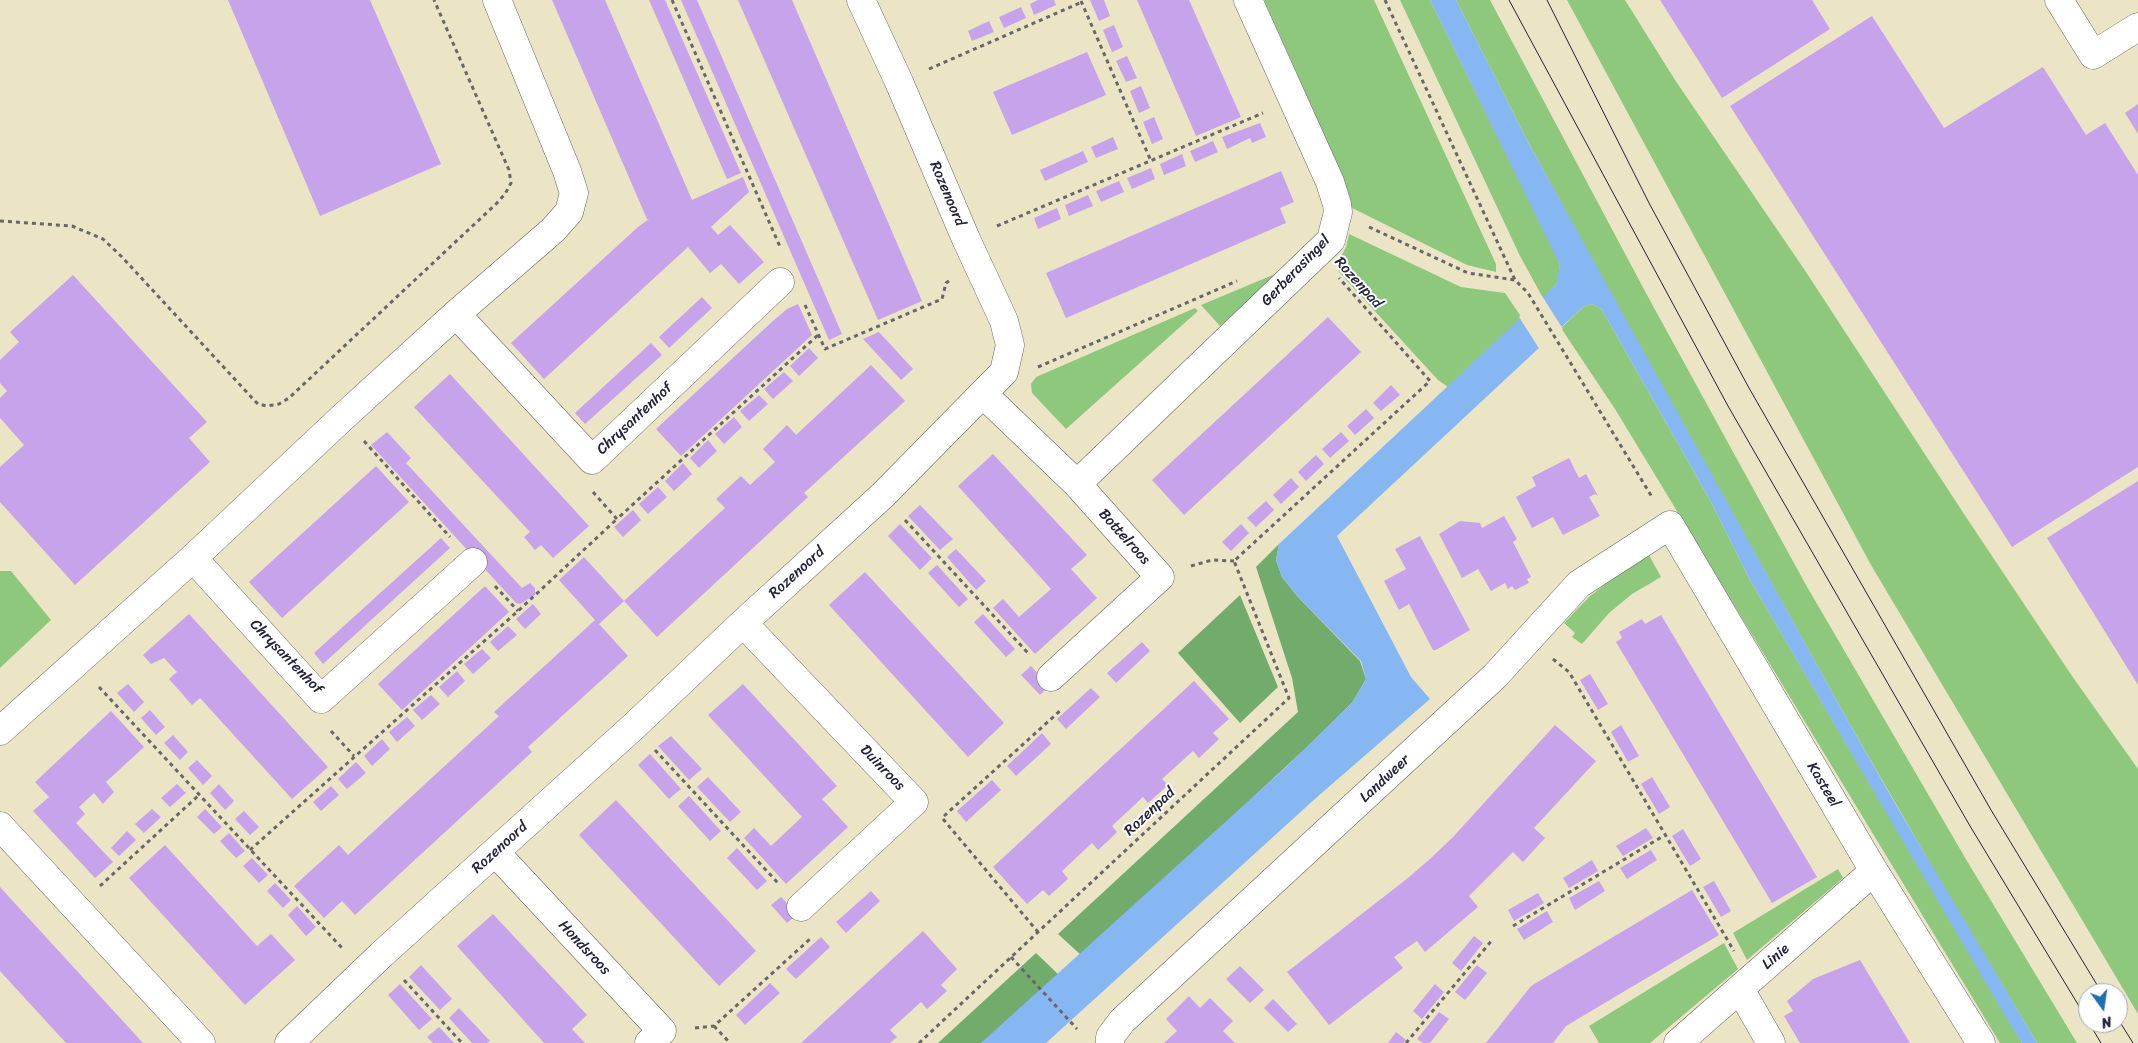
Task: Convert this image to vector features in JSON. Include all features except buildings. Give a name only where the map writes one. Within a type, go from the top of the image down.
[{"type":"street","points":[[0,731],[194,558],[343,417],[456,314],[553,230],[569,212],[574,193],[567,171],[497,0]]},
{"type":"street","name":"Rozenoord","points":[[289,1043],[882,495],[1004,372],[1010,345],[1004,321],[861,0]]},
{"type":"street","name":"Gerberasingel","points":[[1077,484],[1331,240],[1338,212],[1330,182],[1248,0]]},
{"type":"street","points":[[2059,0],[2093,55],[2138,27]]},
{"type":"street","name":"Chrysantenhof","points":[[456,314],[592,460],[780,282]]},
{"type":"street","name":"Bottelroos","points":[[984,394],[1077,484],[1160,576],[1051,677]]},
{"type":"street","name":"Landweer","points":[[1110,1043],[1110,1037],[1122,1021],[1488,683],[1579,584],[1670,526]]},
{"type":"street","name":"Kasteel","points":[[1670,526],[1874,871],[1981,1043]]},
{"type":"street","name":"Chrysantenhof","points":[[194,558],[321,699],[473,562]]},
{"type":"street","name":"Duinroos","points":[[743,623],[914,802],[801,907]]},
{"type":"street","points":[[0,826],[201,1043]]},
{"type":"street","name":"Hondsroos","points":[[495,852],[655,1037]]},
{"type":"street","name":"Linie","points":[[1678,1043],[1874,871]]},
{"type":"street","points":[[1745,984],[1770,1043]]},
{"type":"path","points":[[0,221],[72,226],[103,239],[122,257],[258,404],[267,406],[279,404],[289,398],[497,204],[506,194],[511,183],[509,170],[434,0]]},
{"type":"path","points":[[672,0],[783,254]]},
{"type":"path","points":[[1385,0],[1515,280],[1528,293],[1670,526]]},
{"type":"path","points":[[899,82],[1082,1],[1151,161]]},
{"type":"path","points":[[966,239],[1293,100]]},
{"type":"path","points":[[1338,212],[1468,273],[1515,280]]},
{"type":"path","name":"Rozenpad","points":[[918,1043],[1289,698],[1234,561],[1430,381],[1317,253]]},
{"type":"path","points":[[803,299],[825,349],[942,299],[946,283],[980,267]]},
{"type":"path","points":[[1004,372],[1024,373],[1244,278]]},
{"type":"path","points":[[250,850],[518,611],[818,335]]},
{"type":"path","points":[[343,417],[518,611]]},
{"type":"path","points":[[592,460],[578,476],[617,519]]},
{"type":"path","points":[[882,495],[1072,699],[942,818],[1038,932]]},
{"type":"path","points":[[1160,576],[1212,560],[1234,561]]},
{"type":"path","points":[[1529,640],[1569,672],[1665,835],[1745,984]]},
{"type":"path","points":[[76,662],[250,850],[462,1043]]},
{"type":"path","points":[[633,727],[822,929],[714,1026],[655,1037]]},
{"type":"path","points":[[76,909],[198,795]]},
{"type":"path","points":[[1513,926],[1665,835]]},
{"type":"path","points":[[1406,1043],[1492,939]]},
{"type":"path","points":[[1011,957],[1083,1036]]},
{"type":"path","points":[[714,1026],[730,1043]]},
{"type":"green space","points":[[1264,0],[1374,0],[1496,264],[1496,272],[1467,265],[1350,207],[1335,159]]},
{"type":"green space","points":[[1400,0],[1430,0],[1555,253],[1560,265],[1558,279],[1556,285],[1543,298],[1520,256]]},
{"type":"green space","points":[[1456,0],[1490,0],[1647,295],[1806,585],[1967,861],[2077,1043],[2037,1043],[1949,896],[1848,721],[1606,285],[1529,144]]},
{"type":"green space","points":[[1567,0],[1625,0],[1675,80],[1804,269],[2072,676],[2138,769],[2138,1014],[2128,997],[2128,983],[2120,983],[1871,565]]},
{"type":"green space","points":[[1349,234],[1461,287],[1505,293],[1522,318],[1448,387],[1438,380],[1339,272],[1337,264],[1346,247]]},
{"type":"green space","points":[[1280,272],[1220,326],[1201,305]]},
{"type":"green space","points":[[1591,304],[1602,310],[1710,500],[1750,580],[2022,1043],[2000,1043],[1615,409],[1561,328],[1583,307]]},
{"type":"green space","points":[[1195,308],[1198,311],[1066,429],[1032,393],[1031,384],[1036,377]]},
{"type":"green space","points":[[1279,544],[1276,560],[1282,577],[1298,597],[1360,661],[1366,679],[1352,703],[1306,748],[1082,956],[1058,934],[1298,712],[1292,678],[1256,567]]},
{"type":"green space","points":[[1649,555],[1661,577],[1632,594],[1609,613],[1582,644],[1572,637],[1575,633],[1564,623],[1590,596],[1617,575]]},
{"type":"green space","points":[[0,571],[11,571],[51,620],[0,668]]},
{"type":"green space","points":[[1240,595],[1278,687],[1240,723],[1178,653]]},
{"type":"green space","points":[[1838,869],[1843,878],[1747,960],[1733,933]]},
{"type":"green space","points":[[1724,943],[1738,969],[1650,1043],[1599,1043],[1589,1026]]},
{"type":"green space","points":[[1036,953],[1060,976],[985,1043],[938,1043]]},
{"type":"water","points":[[1430,0],[1456,0],[1529,144],[1848,721],[2037,1043],[2022,1043],[2004,1014],[1750,580],[1710,500],[1602,310],[1591,304],[1583,307],[1337,536],[1411,677],[1430,699],[1316,798],[1046,1043],[981,1043],[1285,768],[1352,703],[1366,679],[1361,661],[1298,597],[1282,577],[1276,560],[1279,544],[1556,285],[1560,265]]},
{"type":"pier","points":[[1542,296],[1563,329],[1540,350],[1519,317]]},
{"type":"tram line","points":[[1509,0],[1728,406],[1970,826],[2078,1004]]},
{"type":"tram line","points":[[1547,0],[1649,203],[1749,388],[1991,810],[2096,983]]},
{"type":"tram line","points":[[2095,1033],[2101,1043]]},
{"type":"tram line","points":[[2127,1033],[2133,1043]]}]
